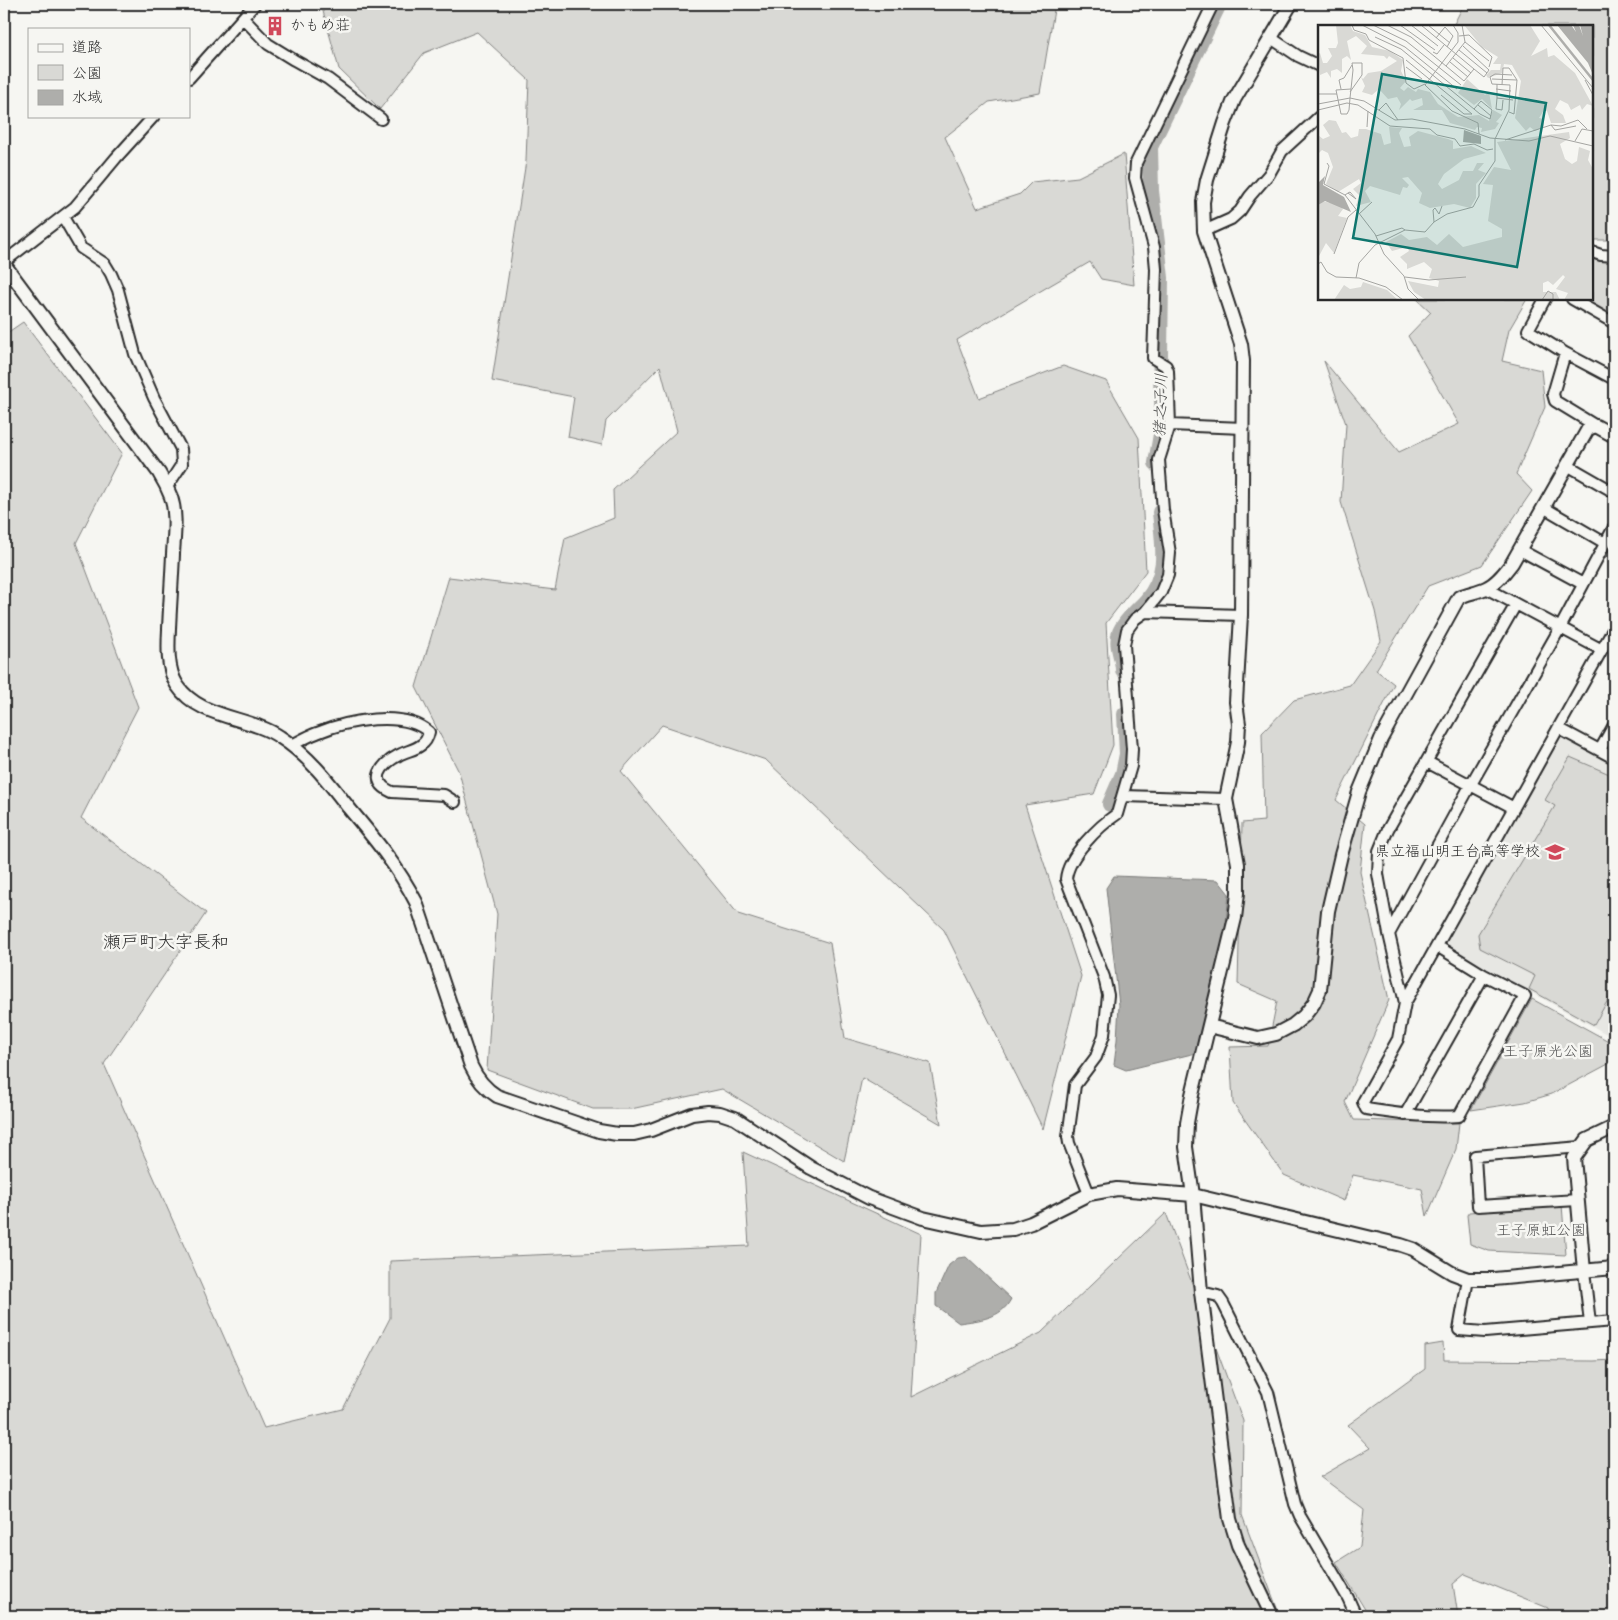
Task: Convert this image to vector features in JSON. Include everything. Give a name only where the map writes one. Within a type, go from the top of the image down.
[{"type":"street","points":[[190,77],[255,4]]},
{"type":"street","points":[[1089,1194],[1068,1137],[1075,1085],[1099,1050],[1104,1035],[1108,995],[1104,977],[1066,879],[1066,872],[1072,859],[1107,821],[1117,814],[1123,796],[1132,749],[1124,645],[1127,630],[1161,592],[1168,575],[1170,553],[1163,510],[1159,460],[1170,425],[1168,370],[1162,363],[1153,358],[1156,269],[1154,246],[1135,178],[1136,163],[1214,4]]},
{"type":"street","points":[[1272,1616],[1238,1545],[1230,1519],[1201,1292],[1193,1195],[1186,1147],[1187,1123],[1192,1095],[1235,918],[1238,893],[1238,864],[1226,799],[1238,742],[1239,724],[1236,702],[1241,616],[1243,361],[1240,344],[1204,231],[1203,202],[1207,180],[1234,100],[1291,4]]},
{"type":"street","points":[[243,18],[268,44],[328,79],[381,119]]},
{"type":"street","points":[[1271,38],[1298,56],[1318,66]]},
{"type":"street","points":[[152,118],[75,207],[4,263],[159,473],[171,498],[174,524],[169,660],[173,676],[178,685],[187,696],[213,711],[278,735],[292,745],[326,779],[392,860],[416,902],[471,1066],[482,1084],[497,1096],[599,1131],[617,1134],[634,1134],[651,1130],[692,1114],[720,1113],[735,1118],[811,1168],[869,1198],[923,1218],[982,1231],[1013,1229],[1031,1223],[1089,1194],[1117,1188],[1193,1195],[1401,1245],[1413,1249],[1452,1273],[1468,1279],[1494,1279],[1614,1268]]},
{"type":"street","points":[[1204,231],[1230,219],[1240,211],[1268,174],[1282,151],[1318,118]]},
{"type":"street","points":[[63,216],[81,248],[105,264],[111,274],[118,290],[135,354],[154,398],[181,449],[182,464],[166,487]]},
{"type":"street","points":[[1593,252],[1614,256]]},
{"type":"street","points":[[1545,300],[1528,330],[1614,379]]},
{"type":"street","points":[[1574,300],[1614,323]]},
{"type":"street","points":[[1565,352],[1554,394],[1555,401],[1614,436]]},
{"type":"street","points":[[1170,425],[1243,428]]},
{"type":"street","points":[[1210,1026],[1258,1038],[1276,1034],[1293,1025],[1304,1016],[1314,1003],[1320,990],[1328,911],[1341,855],[1358,792],[1382,738],[1459,597],[1486,588],[1501,577],[1520,550],[1588,429],[1596,426]]},
{"type":"street","points":[[1567,465],[1614,492]]},
{"type":"street","points":[[1543,507],[1605,543]]},
{"type":"street","points":[[1389,934],[1560,628],[1614,527]]},
{"type":"street","points":[[1520,550],[1583,584]]},
{"type":"street","points":[[1486,588],[1602,650]]},
{"type":"street","points":[[1405,1004],[1378,874],[1380,851],[1388,829],[1516,604]]},
{"type":"street","points":[[1145,612],[1241,616]]},
{"type":"street","points":[[1437,946],[1484,975],[1525,996],[1459,1116],[1437,1118],[1366,1108],[1363,1102],[1398,1038],[1405,1004],[1437,946],[1514,808],[1558,728],[1614,628]]},
{"type":"street","points":[[292,745],[316,733],[344,725],[375,719],[408,721],[424,728],[429,732],[428,737],[422,745],[398,755],[387,763],[379,775],[379,783],[385,789],[392,792],[444,795],[455,802]]},
{"type":"street","points":[[1600,750],[1614,725]]},
{"type":"street","points":[[1558,728],[1614,758]]},
{"type":"street","points":[[1427,762],[1514,808]]},
{"type":"street","points":[[1123,796],[1226,799]]},
{"type":"street","points":[[1405,1115],[1484,975]]},
{"type":"street","points":[[1590,1323],[1574,1158],[1587,1140],[1614,1126]]},
{"type":"street","points":[[1578,1200],[1478,1206],[1475,1156],[1581,1147]]},
{"type":"street","points":[[1468,1279],[1459,1330],[1485,1332],[1614,1321]]},
{"type":"street","points":[[1201,1292],[1218,1296],[1223,1303],[1268,1392],[1295,1504],[1300,1516],[1348,1598],[1356,1616]]},
{"type":"shaded area","name":"県立福山明王台高等学校","points":[[1566,737],[1614,764],[1614,1038],[1449,947],[1447,940],[1559,738]]},
{"type":"green space","points":[[321,4],[1055,4],[1040,93],[989,102],[945,137],[977,208],[1020,194],[1032,182],[1078,177],[1124,154],[1134,285],[1101,279],[1090,262],[957,340],[979,398],[1063,366],[1106,381],[1139,438],[1146,571],[1106,623],[1113,745],[1094,794],[1025,805],[1081,976],[1043,1129],[944,930],[766,760],[662,725],[621,771],[738,914],[830,943],[845,1038],[930,1063],[941,1124],[862,1078],[844,1161],[722,1089],[631,1109],[593,1109],[487,1070],[497,914],[459,772],[416,687],[449,577],[555,590],[565,538],[614,518],[613,490],[677,431],[660,366],[606,421],[602,445],[568,437],[574,397],[492,381],[526,161],[529,80],[477,32],[424,53],[380,109],[339,69]]},
{"type":"green space","points":[[1464,4],[1614,4],[1614,240],[1593,240],[1593,25],[1454,25]]},
{"type":"green space","points":[[1593,256],[1614,261],[1614,318],[1582,300],[1593,300]]},
{"type":"green space","points":[[1418,300],[1526,300],[1509,330],[1502,361],[1541,370],[1545,407],[1516,474],[1532,491],[1482,565],[1428,586],[1376,670],[1394,684],[1336,800],[1365,824],[1360,872],[1389,1000],[1345,1102],[1354,1120],[1459,1123],[1456,1149],[1427,1216],[1422,1189],[1353,1175],[1344,1201],[1284,1175],[1233,1103],[1230,1047],[1268,1046],[1277,1001],[1238,984],[1242,823],[1264,821],[1262,733],[1294,700],[1350,685],[1381,641],[1375,611],[1341,502],[1346,424],[1324,361],[1399,452],[1459,424],[1408,336],[1431,312]]},
{"type":"green space","points":[[23,322],[122,453],[76,543],[138,707],[81,818],[206,913],[104,1064],[264,1428],[343,1409],[390,1318],[390,1261],[749,1246],[743,1152],[921,1234],[911,1397],[1041,1333],[1166,1213],[1243,1421],[1242,1515],[1280,1616],[4,1616],[4,540],[10,534],[4,522],[4,335]]},
{"type":"green space","name":"県立福山明王台高等学校","points":[[1570,757],[1614,776],[1614,989],[1594,1025],[1529,989],[1535,976],[1480,948],[1478,934],[1555,806],[1545,800]]},
{"type":"green space","name":"王子原光公園","points":[[1532,999],[1614,1044],[1614,1061],[1552,1094],[1525,1102],[1471,1110]]},
{"type":"green space","name":"王子原虹公園","points":[[1562,1205],[1566,1255],[1489,1251],[1470,1244],[1467,1215],[1469,1212]]},
{"type":"green space","points":[[1443,1343],[1444,1360],[1614,1360],[1614,1616],[1549,1616],[1548,1608],[1465,1574],[1453,1584],[1458,1616],[1369,1616],[1336,1562],[1360,1547],[1364,1510],[1320,1477],[1370,1448],[1348,1425],[1425,1369],[1425,1346]]},
{"type":"water","points":[[1114,876],[1218,880],[1229,894],[1225,932],[1196,1053],[1126,1070],[1114,1065],[1119,1005],[1106,888]]},
{"type":"water","points":[[966,1257],[1011,1299],[1007,1306],[995,1315],[959,1323],[936,1306],[936,1293],[949,1265],[958,1258]]},
{"type":"waterway","name":"猪之子川","points":[[1156,463],[1163,423],[1160,355],[1161,278],[1151,191],[1150,147],[1219,4]]},
{"type":"waterway","name":"猪之子川","points":[[1123,670],[1118,642],[1120,632],[1128,619],[1154,590],[1162,569],[1163,547],[1160,512]]},
{"type":"waterway","name":"猪之子川","points":[[1110,804],[1123,774],[1127,754],[1125,714]]},
{"type":"place","name":"かもめ荘","points":[[275,26]]},
{"type":"place","name":"県立福山明王台高等学校","points":[[1555,852]]},
{"type":"district","name":"瀬戸町大字長和","points":[[166,943]]}]
